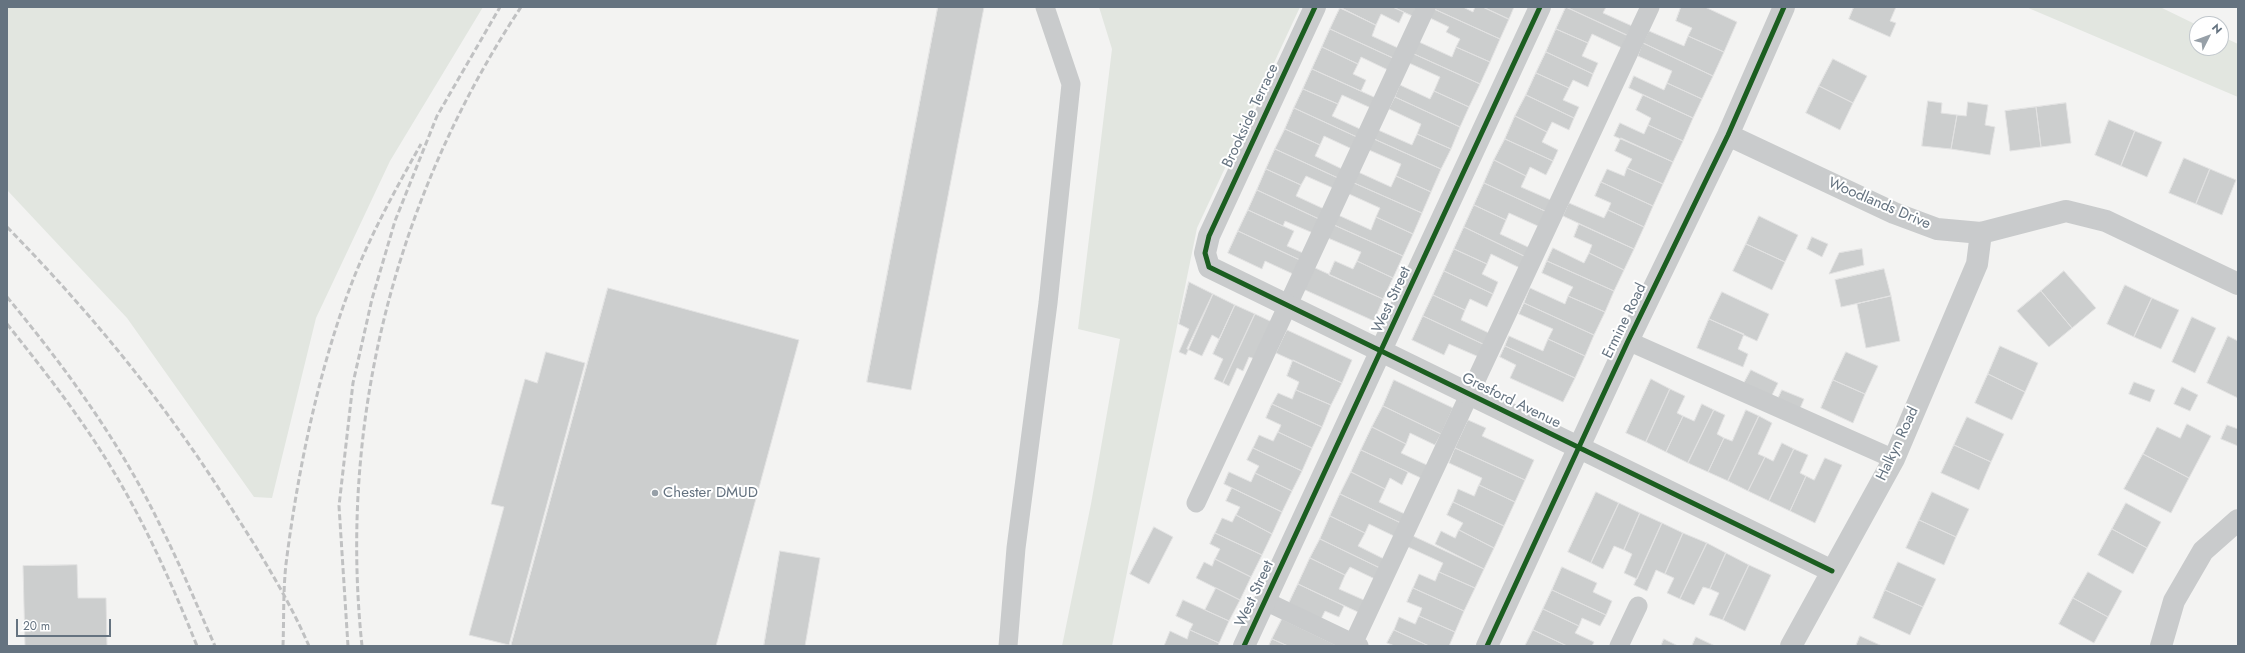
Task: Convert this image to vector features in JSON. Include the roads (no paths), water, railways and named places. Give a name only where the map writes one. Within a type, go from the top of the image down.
[{"type":"street","name":"Brookside Terrace","points":[[1209,236],[1315,7]]},
{"type":"street","name":"West Street","points":[[1244,646],[1540,7]]},
{"type":"street","name":"Ermine Road","points":[[1487,646],[1628,341],[1728,135],[1777,9]]},
{"type":"street","name":"Woodlands Drive","points":[[1728,135],[1894,213],[1937,228],[1981,233],[2066,211],[2106,221],[2238,284]]},
{"type":"street","name":"Halkyn Road","points":[[1792,646],[1894,459],[1977,264],[1981,233]]},
{"type":"street","name":"Gresford Avenue","points":[[1209,236],[1205,253],[1209,267],[1288,304],[1470,395],[1832,571]]},
{"type":"street","points":[[2161,646],[2174,601],[2203,551],[2238,520]]},
{"type":"lane","points":[[1008,646],[1016,548],[1048,303],[1071,84],[1045,7]]},
{"type":"lane","points":[[1196,502],[1426,7]]},
{"type":"lane","points":[[1265,601],[1356,645],[1650,7]]},
{"type":"lane","points":[[1628,341],[1894,459]]},
{"type":"lane","points":[[1619,646],[1638,606]]},
{"type":"railway","points":[[348,646],[339,506],[353,383],[372,299],[395,221],[437,116],[500,7]]},
{"type":"railway","points":[[362,646],[357,561],[359,477],[369,394],[386,313],[409,233],[440,155],[477,79],[521,7]]},
{"type":"railway","points":[[283,646],[285,574],[296,496],[302,462],[327,358],[355,274],[372,236],[421,144]]},
{"type":"railway","points":[[7,227],[70,294],[100,329],[129,364],[184,437],[265,562],[293,612],[309,646]]},
{"type":"railway","points":[[7,297],[50,350],[90,406],[127,464],[167,540],[215,646]]},
{"type":"railway","points":[[7,324],[79,419],[118,479],[140,519],[160,561],[197,646]]},
{"type":"place","name":"Chester DMUD","points":[[655,493]]}]
